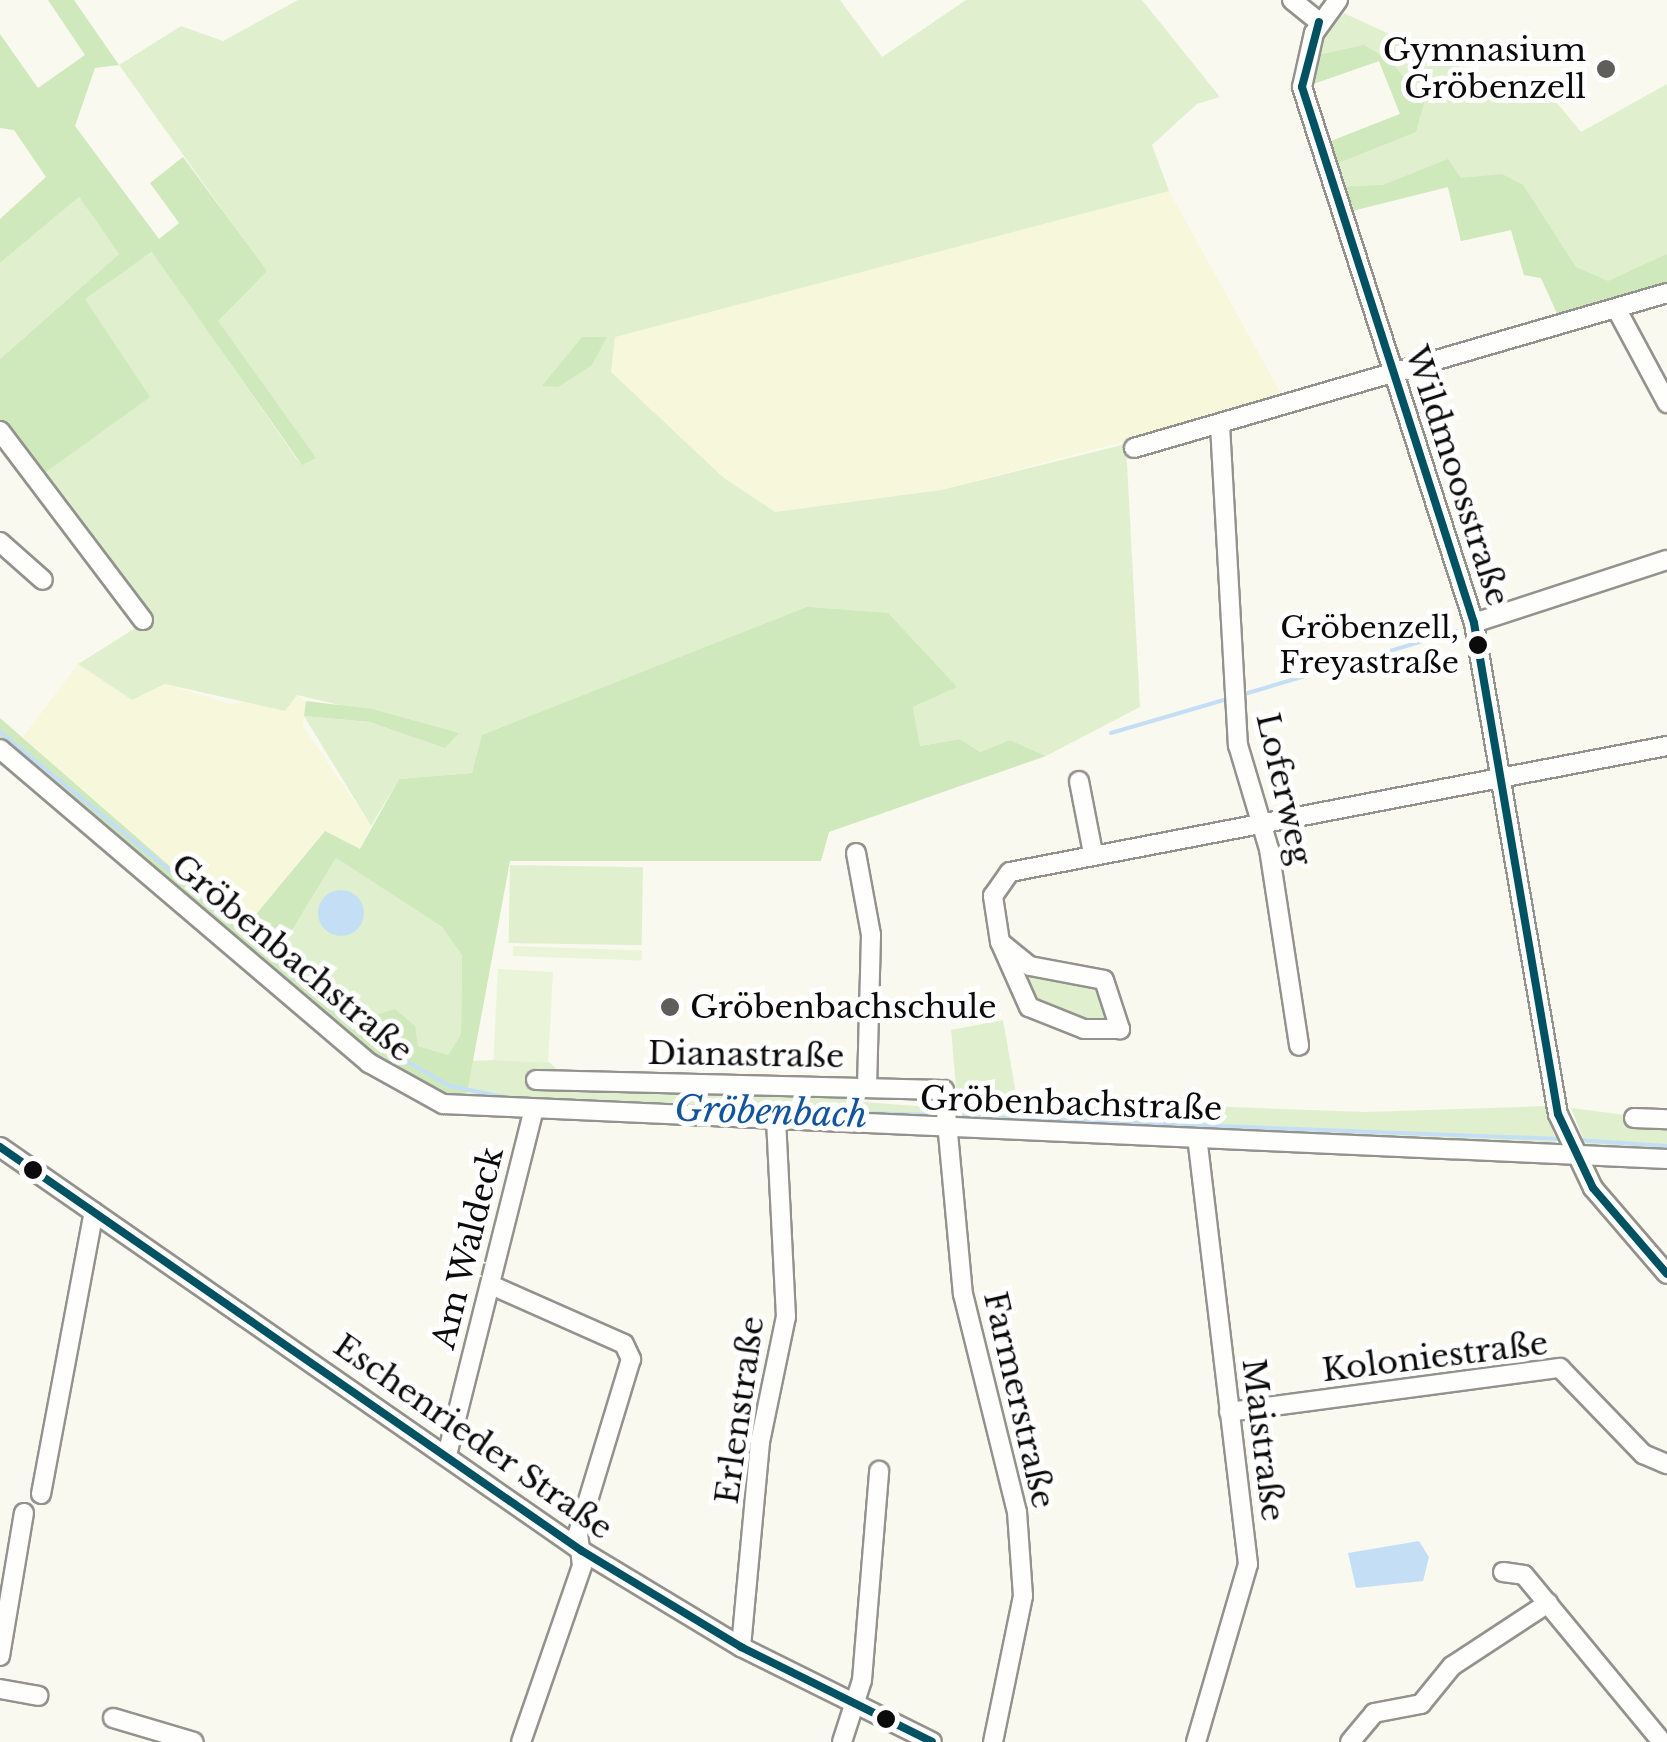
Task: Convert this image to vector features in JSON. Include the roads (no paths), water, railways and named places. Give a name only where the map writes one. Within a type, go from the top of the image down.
[{"type":"street","points":[[1292,0],[1320,22]]},
{"type":"street","name":"Wildmoosstraße","points":[[1338,0],[1320,22],[1302,87],[1474,623],[1563,1129],[1574,1154],[1667,1274]]},
{"type":"street","points":[[1134,448],[1667,293]]},
{"type":"street","points":[[1616,310],[1667,403]]},
{"type":"street","name":"Loferweg","points":[[1220,424],[1238,746],[1260,820],[1299,1046]]},
{"type":"street","points":[[0,431],[143,620]]},
{"type":"street","points":[[0,542],[43,580]]},
{"type":"street","points":[[1474,623],[1667,560]]},
{"type":"street","points":[[1000,942],[1030,966],[1104,980],[1120,1029],[1084,1029],[1030,1007],[1000,942],[998,881],[1093,853],[1667,746]]},
{"type":"street","name":"Gröbenbachstraße","points":[[0,749],[395,1084],[443,1104],[533,1112],[776,1122],[946,1114],[1198,1139],[1667,1159]]},
{"type":"street","points":[[1079,781],[1093,853]]},
{"type":"street","points":[[856,853],[872,935],[867,1088]]},
{"type":"street","name":"Dianastraße","points":[[536,1080],[944,1090],[946,1114]]},
{"type":"street","name":"Am Waldeck","points":[[446,1455],[533,1112]]},
{"type":"street","name":"Farmerstraße","points":[[946,1114],[963,1294],[1017,1512],[1024,1596],[994,1742]]},
{"type":"street","points":[[1634,1118],[1667,1119]]},
{"type":"street","name":"Erlenstraße","points":[[741,1647],[760,1442],[786,1317],[776,1122]]},
{"type":"street","name":"Maistraße","points":[[1196,1742],[1248,1564],[1198,1139]]},
{"type":"street","name":"Eschenrieder Straße","points":[[0,1147],[582,1551],[741,1647],[932,1742]]},
{"type":"street","points":[[42,1494],[94,1212]]},
{"type":"street","points":[[491,1285],[624,1344],[631,1359],[578,1533],[582,1551],[521,1742]]},
{"type":"street","name":"Koloniestraße","points":[[1229,1412],[1560,1368],[1642,1454],[1667,1464]]},
{"type":"street","points":[[842,1742],[857,1708],[879,1472]]},
{"type":"street","points":[[0,1656],[24,1513]]},
{"type":"street","points":[[1503,1572],[1524,1575],[1662,1742]]},
{"type":"street","points":[[1350,1742],[1374,1713],[1421,1704],[1452,1666],[1548,1603]]},
{"type":"street","points":[[0,1690],[38,1696]]},
{"type":"street","points":[[113,1718],[147,1737],[194,1742]]},
{"type":"water","points":[[341,890],[357,897],[364,913],[357,929],[341,936],[325,929],[318,913],[325,897]]},
{"type":"water","points":[[1419,1541],[1429,1557],[1423,1581],[1356,1588],[1348,1553]]},
{"type":"waterway","points":[[1241,695],[1457,631]]},
{"type":"waterway","points":[[1111,733],[1227,699]]},
{"type":"waterway","points":[[0,732],[400,1058],[450,1086],[514,1099]]},
{"type":"waterway","name":"Gröbenbach","points":[[788,1111],[938,1115]]},
{"type":"waterway","name":"Gröbenbach","points":[[952,1116],[1562,1139]]},
{"type":"waterway","name":"Gröbenbach","points":[[1577,1140],[1667,1146]]},
{"type":"place","name":"Gymnasium Gröbenzell","points":[[1606,69]]},
{"type":"place","name":"Gröbenzell, Freyastraße","points":[[1478,645]]},
{"type":"place","name":"Gröbenbachschule","points":[[670,1007]]}]
